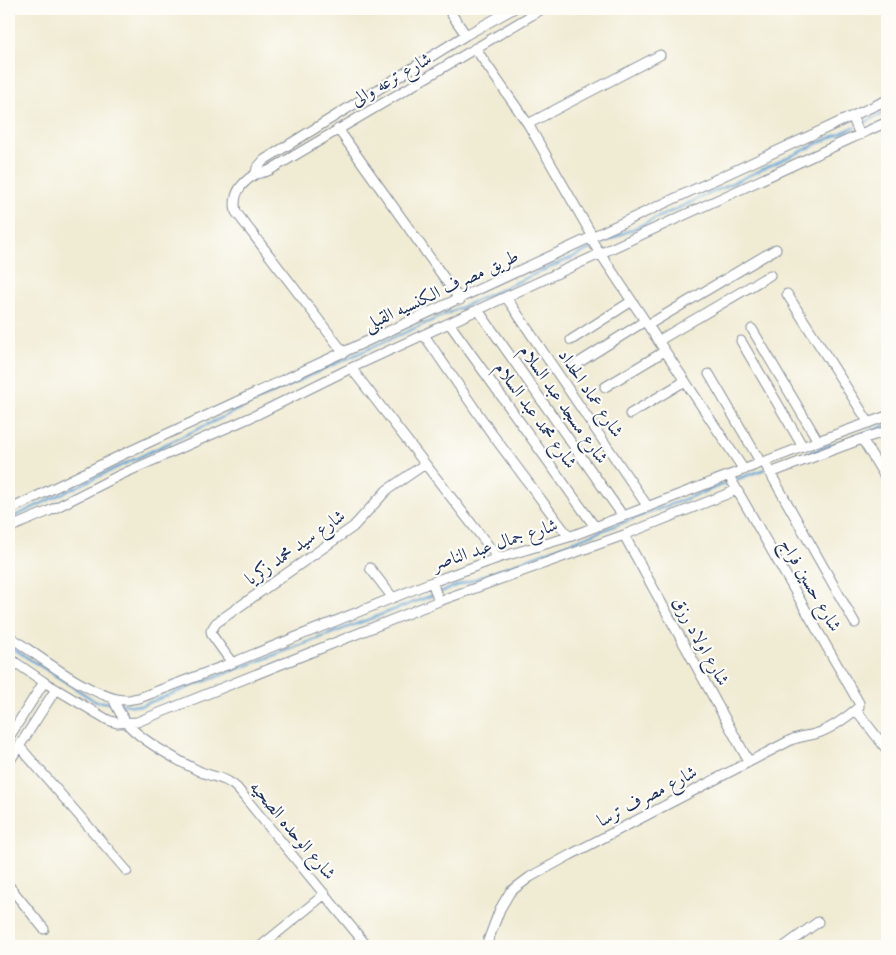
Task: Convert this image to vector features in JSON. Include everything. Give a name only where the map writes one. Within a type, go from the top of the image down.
[{"type":"street","points":[[448,9],[466,35]]},
{"type":"street","name":"شارع ترعه والى","points":[[256,173],[257,168],[264,160],[466,35],[513,9]]},
{"type":"street","name":"شارع ترعه والى","points":[[344,353],[236,212],[234,203],[236,194],[241,186],[256,173],[270,170],[542,9]]},
{"type":"street","points":[[504,14],[512,26]]},
{"type":"street","points":[[475,48],[528,124],[600,253],[744,470]]},
{"type":"street","points":[[528,124],[660,55]]},
{"type":"street","name":"طريق مصرف الكنسيه القبلى","points":[[9,510],[113,459],[460,300],[887,100]]},
{"type":"street","points":[[852,116],[860,135]]},
{"type":"street","name":"طريق مصرف الكنسيه القبلى","points":[[10,526],[49,511],[120,475],[256,415],[351,368],[887,122]]},
{"type":"street","points":[[338,129],[460,300]]},
{"type":"street","points":[[575,365],[776,250]]},
{"type":"street","points":[[658,341],[770,275]]},
{"type":"street","name":"شارع عماد الحداد","points":[[492,285],[504,298],[648,507]]},
{"type":"street","points":[[787,294],[869,422]]},
{"type":"street","points":[[571,340],[632,301]]},
{"type":"street","name":"شارع مسجد عبد السلام","points":[[478,310],[623,516]]},
{"type":"street","name":"شارع محمد عبد السلام","points":[[449,323],[595,527]]},
{"type":"street","points":[[752,329],[818,441]]},
{"type":"street","points":[[424,335],[492,434],[569,536]]},
{"type":"street","points":[[741,342],[803,447]]},
{"type":"street","points":[[605,388],[665,351]]},
{"type":"street","points":[[351,368],[498,558]]},
{"type":"street","points":[[709,374],[766,467],[855,623]]},
{"type":"street","points":[[630,414],[685,381]]},
{"type":"street","name":"شارع جمال عبد الناصر","points":[[766,467],[803,447],[887,416]]},
{"type":"street","name":"شارع جمال عبد الناصر","points":[[127,723],[147,719],[438,600],[624,535],[733,482],[744,470],[766,467],[887,431]]},
{"type":"street","points":[[862,439],[887,480]]},
{"type":"street","name":"شارع سيد محمد زكريا","points":[[232,663],[212,636],[211,631],[216,623],[353,527],[387,490],[425,464]]},
{"type":"street","name":"شارع جمال عبد الناصر","points":[[114,700],[139,698],[498,558],[569,536],[648,507],[733,482]]},
{"type":"street","name":"شارع حسين فراج","points":[[733,482],[860,703],[859,708],[856,710]]},
{"type":"street","name":"شارع اولاد رزق","points":[[624,535],[749,762]]},
{"type":"street","points":[[370,568],[393,598]]},
{"type":"street","points":[[432,584],[438,600]]},
{"type":"street","name":"شارع الوحده الصحيه","points":[[9,636],[44,682],[108,720],[127,723]]},
{"type":"street","name":"شارع الوحده الصحيه","points":[[9,658],[27,659],[114,700],[127,723],[156,746],[201,772],[233,784],[367,946]]},
{"type":"street","points":[[9,737],[44,682]]},
{"type":"street","points":[[9,762],[56,689]]},
{"type":"street","points":[[856,710],[887,750]]},
{"type":"street","name":"شارع مصرف ترسا","points":[[486,946],[500,909],[510,892],[517,886],[570,854],[796,738],[819,733],[856,710]]},
{"type":"street","points":[[19,746],[127,871]]},
{"type":"street","points":[[9,886],[44,929]]},
{"type":"street","points":[[261,946],[325,894]]},
{"type":"street","points":[[785,946],[818,922]]},
{"type":"waterway","points":[[859,125],[887,112]]},
{"type":"waterway","points":[[598,245],[854,127]]},
{"type":"waterway","points":[[9,519],[326,368],[593,248]]},
{"type":"waterway","points":[[770,467],[887,425]]},
{"type":"waterway","points":[[735,480],[765,469]]},
{"type":"waterway","points":[[438,593],[730,482]]},
{"type":"waterway","points":[[119,704],[140,706],[433,595]]},
{"type":"waterway","points":[[9,646],[95,701],[111,703]]}]
